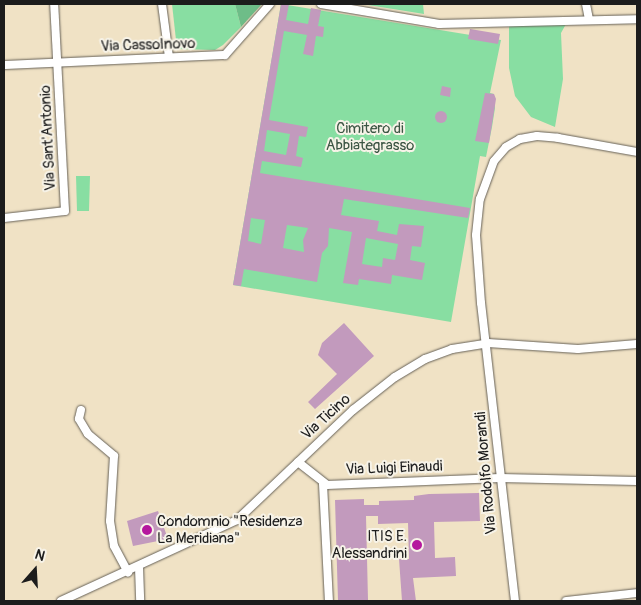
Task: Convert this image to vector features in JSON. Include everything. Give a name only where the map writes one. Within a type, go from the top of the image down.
[{"type":"street","name":"Via Sant'Antonio","points":[[4,218],[65,212],[54,4]]},
{"type":"street","points":[[162,4],[169,57]]},
{"type":"street","name":"Via Cassolnovo","points":[[4,65],[225,55],[270,4]]},
{"type":"street","points":[[321,4],[439,24],[637,19]]},
{"type":"street","points":[[586,4],[589,19]]},
{"type":"street","name":"Via Rodolfo Morandi","points":[[515,601],[500,478],[476,234],[486,177],[499,154],[520,139],[536,136],[637,152]]},
{"type":"street","name":"Via Ticino","points":[[61,601],[128,572],[237,520],[353,410],[404,372],[445,351],[488,343],[578,349],[637,344]]},
{"type":"street","points":[[81,410],[79,419],[84,429],[114,456],[110,521],[114,546],[128,572]]},
{"type":"street","points":[[298,462],[322,484],[329,601]]},
{"type":"street","name":"Via Luigi Einaudi","points":[[322,484],[500,478],[637,481]]},
{"type":"street","points":[[139,566],[140,601]]},
{"type":"street","points":[[566,601],[637,593]]},
{"type":"green space","points":[[172,4],[235,4],[241,27],[223,45],[215,50],[177,49]]},
{"type":"green space","points":[[235,4],[262,4],[241,27]]},
{"type":"green space","name":"Cimitero di Abbiategrasso","points":[[281,4],[501,40],[490,93],[494,94],[495,108],[492,127],[486,157],[480,156],[451,322],[233,285]]},
{"type":"green space","points":[[362,4],[423,4],[424,14]]},
{"type":"green space","points":[[566,24],[561,33],[563,79],[555,127],[531,117],[515,96],[509,68],[509,25]]},
{"type":"green space","points":[[76,176],[90,176],[89,211],[77,211]]},
{"type":"building","points":[[281,4],[289,4],[286,20],[308,24],[311,8],[321,10],[318,26],[324,27],[323,37],[316,36],[313,56],[303,54],[307,35],[284,31],[269,120],[308,127],[306,137],[299,136],[296,156],[303,158],[301,167],[262,161],[260,173],[470,208],[468,218],[344,199],[341,215],[379,221],[377,231],[397,235],[399,224],[424,226],[421,247],[412,246],[410,260],[425,263],[422,280],[392,275],[391,284],[359,279],[358,285],[343,283],[352,232],[329,228],[328,246],[322,253],[317,282],[244,269],[241,286],[233,285]],"holes":[[[267,130],[290,134],[286,155],[264,151]],[[251,218],[265,220],[261,244],[248,241]],[[287,225],[308,228],[303,240],[304,252],[283,248]],[[366,238],[398,244],[395,260],[383,258],[382,267],[362,264]]]},
{"type":"building","points":[[470,29],[500,34],[498,44],[468,39]]},
{"type":"building","points":[[442,86],[451,88],[450,97],[440,95]]},
{"type":"building","points":[[485,93],[494,94],[496,99],[489,143],[475,141]]},
{"type":"building","points":[[441,111],[447,117],[441,123],[435,117]]},
{"type":"building","points":[[344,323],[374,356],[315,409],[308,402],[337,374],[318,355],[322,343]]},
{"type":"building","points":[[479,493],[480,521],[434,522],[435,558],[455,557],[456,576],[413,578],[416,601],[402,601],[399,559],[409,559],[408,523],[378,524],[378,516],[366,516],[368,600],[338,601],[335,500],[364,499],[364,505],[379,505],[379,501],[414,500],[414,496],[429,494]]},
{"type":"building","name":"Condomnio \"Residenza La Meridiana\"","points":[[158,511],[168,539],[133,546],[127,521]]},
{"type":"place","name":"Condomnio \"Residenza La Meridiana\"","points":[[147,530]]},
{"type":"place","name":"ITIS E. Alessandrini","points":[[417,545]]}]
